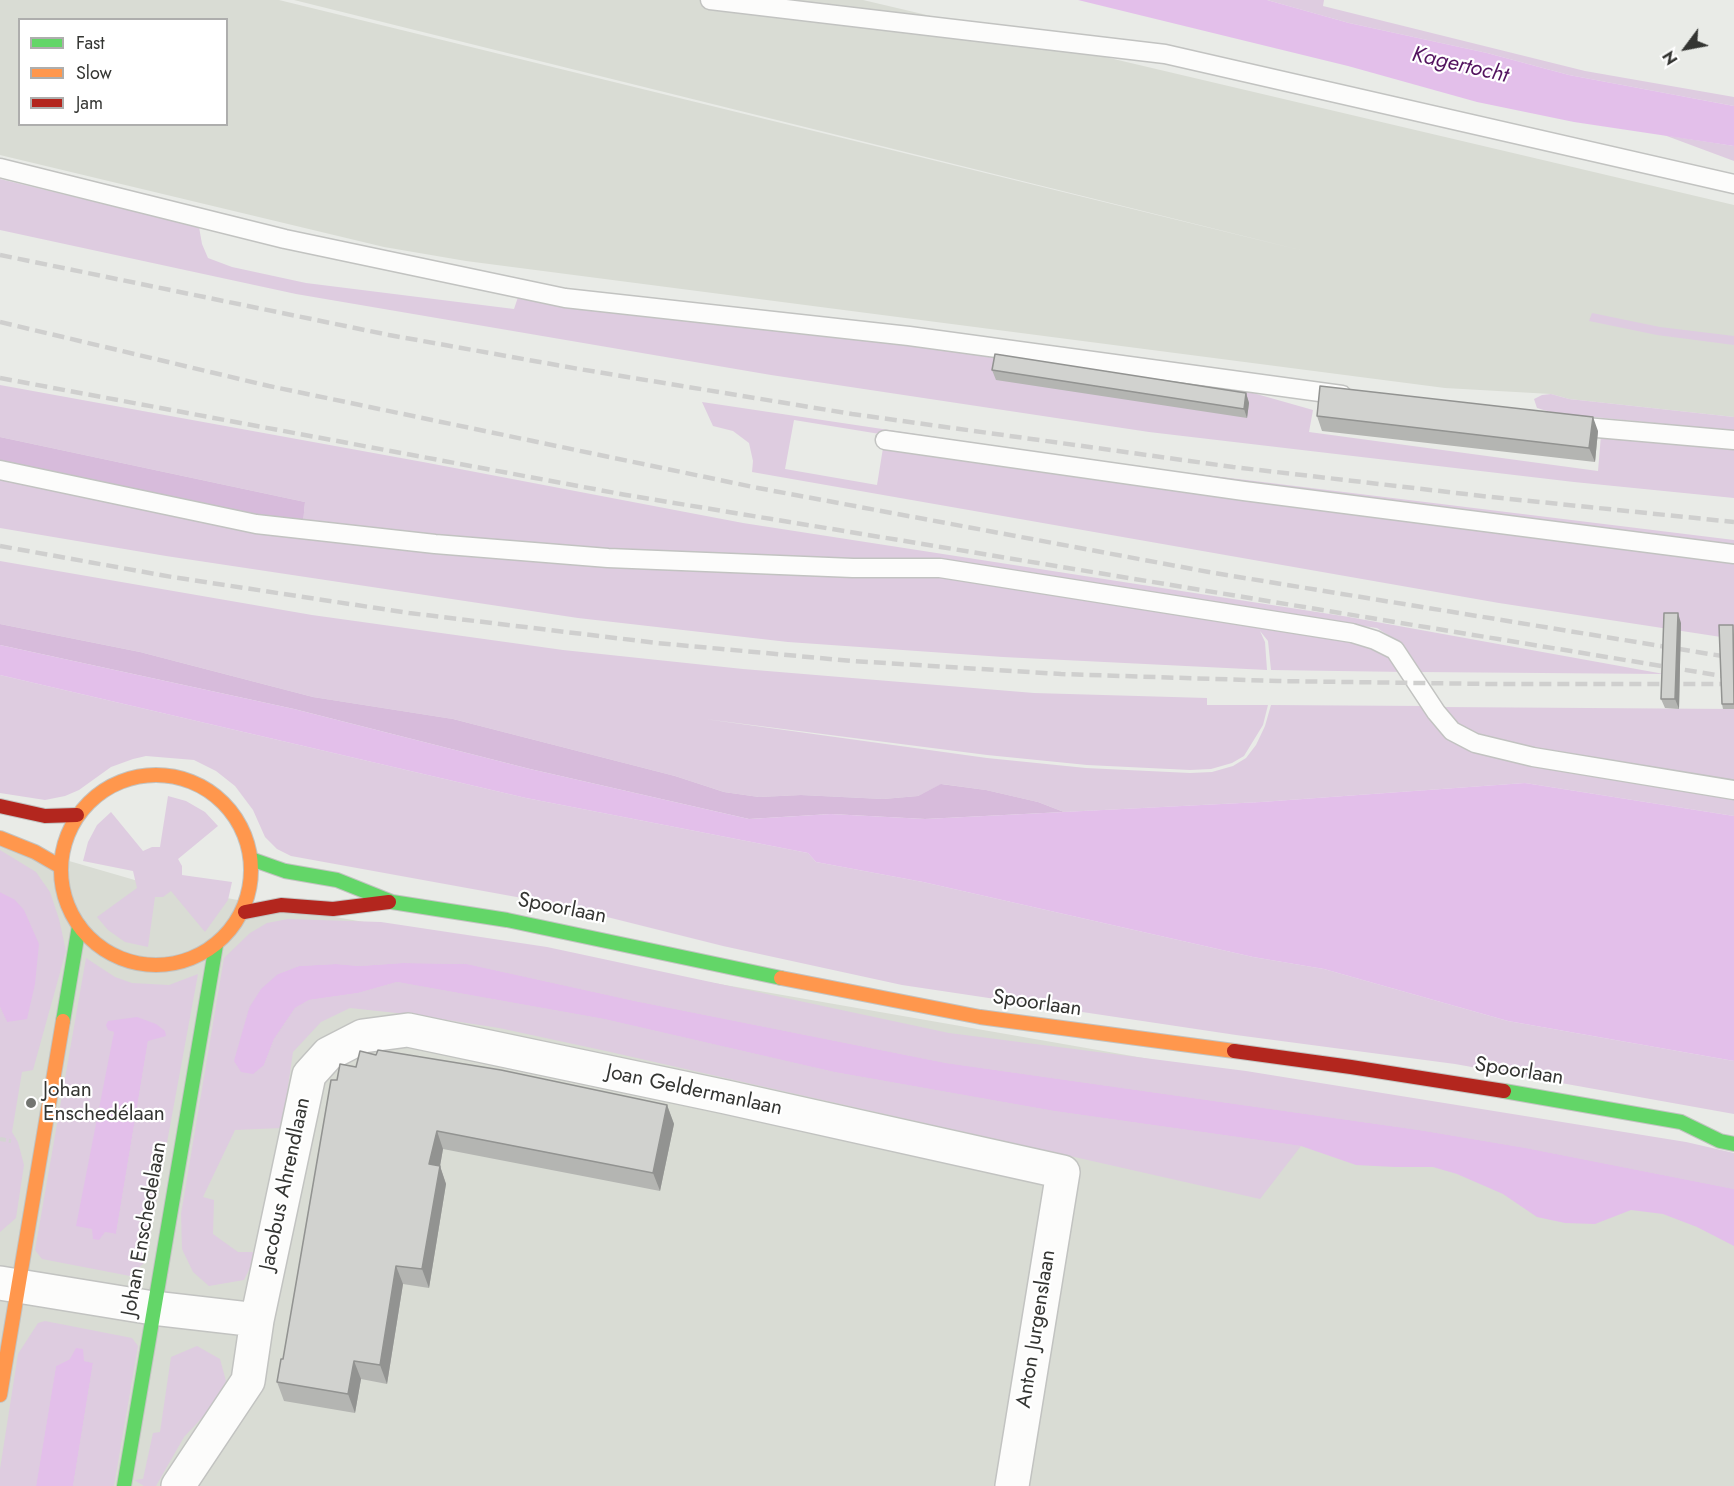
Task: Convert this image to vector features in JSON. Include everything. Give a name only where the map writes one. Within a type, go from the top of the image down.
[{"type":"main road","points":[[137,776],[179,777],[213,792],[241,825],[251,859],[252,885],[245,912],[216,945],[180,960],[143,965],[118,958],[97,946],[79,926],[66,901],[61,867],[66,842],[77,814],[92,797],[137,776]]},
{"type":"main road","points":[[0,806],[45,816],[77,814]]},
{"type":"main road","points":[[0,838],[35,852],[61,867]]},
{"type":"main road","name":"Spoorlaan","points":[[251,859],[285,871],[337,880],[392,902],[507,920],[980,1017],[1351,1067],[1584,1104],[1682,1122],[1720,1141],[1734,1144]]},
{"type":"main road","name":"Spoorlaan","points":[[245,912],[281,905],[333,909],[392,902]]},
{"type":"main road","points":[[0,1395],[9,1285],[79,926]]},
{"type":"main road","name":"Johan Enschedelaan","points":[[124,1486],[216,945]]},
{"type":"main road","name":"Spoorlaan","points":[[1682,1122],[1710,1119]]},
{"type":"street","name":"Joan Geldermanlaan","points":[[328,1054],[363,1036],[408,1030],[726,1097],[1063,1172]]},
{"type":"street","name":"Jacobus Ahrendlaan","points":[[178,1486],[248,1381],[257,1320],[309,1075],[328,1054]]},
{"type":"street","name":"Anton Jurgenslaan","points":[[1012,1486],[1063,1172]]},
{"type":"street","points":[[9,1285],[153,1308],[257,1320]]},
{"type":"lane","points":[[710,0],[1165,54],[1734,184]]},
{"type":"lane","points":[[0,168],[285,239],[566,297],[909,336],[1358,397]]},
{"type":"lane","points":[[1558,424],[1734,440]]},
{"type":"lane","points":[[885,440],[1244,491],[1734,554]]},
{"type":"lane","points":[[0,470],[256,524],[435,544],[608,558],[853,568],[940,568],[1352,633],[1375,640],[1395,650],[1436,712],[1452,731],[1475,743],[1533,757],[1734,790]]},
{"type":"shaded area","points":[[0,0],[279,0],[1304,251],[294,0],[863,0],[1734,205],[1734,417],[1569,399],[1551,394],[1445,388],[466,261],[384,247],[0,155]]},
{"type":"shaded area","points":[[1267,0],[1324,0],[1323,6],[1585,71],[1734,97],[1734,106],[1569,75],[1487,53],[1349,23]]},
{"type":"shaded area","points":[[1664,135],[1734,146],[1734,161]]},
{"type":"shaded area","points":[[0,179],[199,227],[202,244],[208,258],[232,267],[306,283],[514,309],[518,297],[971,352],[1246,391],[1313,410],[1309,432],[1598,471],[1601,435],[1734,450],[1734,498],[1574,482],[1149,432],[771,375],[296,294],[0,230]]},
{"type":"shaded area","points":[[1592,313],[1660,327],[1734,336],[1734,345],[1657,335],[1589,321]]},
{"type":"shaded area","points":[[0,385],[743,523],[1349,617],[1664,674],[1420,672],[1402,644],[1377,628],[905,560],[548,548],[303,523],[305,502],[0,437]]},
{"type":"shaded area","points":[[1551,394],[1569,399],[1734,417],[1734,431],[1554,413],[1537,408],[1534,399]]},
{"type":"shaded area","points":[[702,402],[1116,464],[1734,540],[1734,546],[886,435],[794,420],[785,469],[877,485],[883,448],[1734,560],[1734,630],[1721,637],[1499,603],[752,472],[753,461],[749,443],[733,431],[713,426]]},
{"type":"shaded area","points":[[0,437],[305,502],[303,523],[241,515],[0,462]]},
{"type":"shaded area","points":[[0,476],[271,533],[938,575],[1342,634],[1388,649],[1406,672],[1271,670],[1268,641],[1260,631],[1265,642],[1267,670],[1003,657],[788,642],[578,618],[166,556],[0,528]]},
{"type":"shaded area","points":[[0,561],[312,615],[563,650],[743,669],[1034,693],[1207,698],[1207,705],[1268,705],[1263,725],[1244,756],[1232,763],[1211,769],[1190,770],[1087,765],[987,755],[705,719],[987,758],[1086,768],[1212,772],[1233,766],[1246,758],[1256,745],[1265,726],[1271,705],[1424,706],[1448,736],[1734,796],[1734,816],[1525,783],[1261,802],[1064,812],[1038,802],[986,790],[942,784],[918,796],[883,799],[801,795],[759,797],[724,792],[675,776],[453,719],[313,697],[140,652],[0,624]]},
{"type":"shaded area","points":[[0,624],[140,652],[313,697],[453,719],[675,776],[724,792],[759,797],[801,795],[883,799],[918,796],[941,784],[986,790],[1038,802],[1064,812],[925,819],[831,814],[749,819],[530,769],[294,709],[0,645]]},
{"type":"shaded area","points":[[0,675],[526,798],[808,853],[816,862],[923,882],[1253,957],[1324,969],[1508,1021],[1734,1061],[1734,1114],[1455,1064],[1236,1035],[902,985],[723,946],[555,904],[291,856],[277,849],[265,837],[253,810],[235,786],[216,771],[194,760],[146,756],[133,759],[111,767],[79,790],[65,796],[45,800],[0,793]]},
{"type":"shaded area","points":[[1441,707],[1734,709],[1734,782],[1521,747],[1477,737],[1459,726]]},
{"type":"shaded area","points":[[168,796],[186,801],[205,812],[218,826],[178,859],[182,866],[182,875],[232,882],[228,900],[205,932],[171,891],[163,897],[155,897],[148,947],[125,942],[108,930],[97,917],[137,888],[133,871],[83,861],[88,842],[97,825],[111,812],[143,851],[152,847],[160,847]]},
{"type":"shaded area","points":[[0,841],[152,885],[1734,1161],[1734,1486],[0,1486]]},
{"type":"shaded area","points":[[0,850],[36,872],[50,892],[66,951],[33,1070],[22,1072],[12,1132],[18,1142],[24,1165],[16,1218],[0,1232],[0,1007],[7,1022],[14,899],[0,892]]},
{"type":"shaded area","points":[[288,919],[381,922],[547,947],[949,1033],[1246,1071],[1686,1142],[1734,1153],[1734,1189],[1526,1148],[1419,1130],[946,1063],[635,1001],[467,964],[299,966],[278,974],[249,1008],[235,1060],[264,1065],[274,1039],[295,1008],[309,1000],[358,993],[397,982],[604,1019],[834,1072],[1054,1111],[1301,1146],[1260,1199],[499,1028],[350,1008],[321,1022],[293,1052],[282,1128],[235,1130],[203,1197],[214,1200],[213,1234],[238,1252],[258,1252],[244,1280],[209,1286],[193,1272],[182,1249],[181,1214],[224,958],[250,933],[267,923]]},
{"type":"shaded area","points":[[86,958],[115,977],[132,983],[169,985],[198,974],[145,1262],[130,1276],[42,1259],[35,1250]],"holes":[[[108,1030],[148,1041],[116,1234],[92,1229],[114,1032]]]},
{"type":"shaded area","points":[[45,1321],[132,1338],[138,1346],[114,1486],[73,1486],[93,1363],[70,1359],[56,1366],[36,1486],[0,1486],[0,1469],[18,1354],[38,1323]]},
{"type":"shaded area","points":[[197,1346],[220,1359],[226,1381],[213,1406],[184,1437],[156,1486],[144,1486],[134,1480],[143,1479],[153,1433],[160,1432],[171,1357]]},
{"type":"water","name":"Kagertocht","points":[[1078,0],[1267,0],[1349,23],[1487,53],[1569,75],[1734,106],[1734,146],[1574,122],[1477,102],[1348,66]]},
{"type":"water","points":[[0,645],[294,709],[530,769],[749,819],[831,814],[925,819],[1261,802],[1525,783],[1734,816],[1734,1061],[1508,1021],[1324,969],[1253,957],[923,882],[816,862],[808,853],[526,798],[0,675]]},
{"type":"water","points":[[0,892],[14,899],[24,910],[39,944],[35,984],[27,1019],[7,1022],[0,1007]]},
{"type":"water","points":[[467,964],[635,1001],[946,1063],[1419,1130],[1526,1148],[1734,1189],[1734,1246],[1697,1227],[1663,1214],[1631,1210],[1595,1224],[1565,1223],[1537,1217],[1503,1194],[1457,1174],[1433,1167],[1356,1165],[1301,1146],[1054,1111],[834,1072],[604,1019],[397,982],[358,993],[309,1000],[295,1008],[274,1039],[264,1065],[253,1074],[241,1072],[234,1061],[249,1008],[261,989],[278,974],[299,966]]},
{"type":"water","points":[[137,1017],[156,1024],[165,1031],[166,1036],[148,1041],[116,1234],[105,1232],[99,1240],[93,1239],[92,1229],[76,1226],[114,1032],[108,1030],[106,1025],[108,1021]]},
{"type":"water","points":[[76,1348],[83,1349],[84,1361],[93,1363],[73,1486],[36,1486],[56,1366],[70,1359]]},
{"type":"building","points":[[995,354],[1246,393],[1244,409],[992,370]]},
{"type":"building","points":[[1320,386],[1593,417],[1589,448],[1317,416]]},
{"type":"building","points":[[1664,613],[1678,613],[1675,699],[1661,699]]},
{"type":"building","points":[[1719,625],[1733,625],[1734,704],[1722,704]]},
{"type":"building","points":[[378,1050],[501,1070],[667,1105],[653,1173],[437,1131],[429,1164],[440,1166],[422,1269],[396,1266],[380,1365],[354,1361],[348,1394],[277,1382],[281,1359],[283,1359],[331,1080],[337,1080],[340,1064],[356,1067],[360,1051],[376,1055]]},
{"type":"railway","points":[[0,255],[389,335],[852,414],[1233,467],[1734,522]]},
{"type":"railway","points":[[0,322],[269,386],[758,488],[1214,573],[1734,658]]},
{"type":"railway","points":[[0,378],[626,495],[1734,678]]},
{"type":"railway","points":[[0,546],[172,577],[409,613],[657,643],[852,661],[1061,674],[1278,681],[1731,684]]},
{"type":"traffic: fast","points":[[251,859],[285,871],[337,880],[392,902],[507,920],[781,978]]},
{"type":"traffic: fast","points":[[63,1021],[79,926]]},
{"type":"traffic: fast","points":[[124,1486],[216,945]]},
{"type":"traffic: fast","points":[[1504,1091],[1681,1122],[1720,1141],[1734,1144]]},
{"type":"traffic: slow","points":[[156,775],[192,782],[209,791],[223,803],[235,817],[244,834],[251,870],[244,906],[235,923],[223,937],[209,949],[192,958],[156,965],[120,958],[103,949],[89,937],[77,923],[68,906],[61,870],[68,834],[77,817],[89,803],[103,791],[120,782],[156,775]]},
{"type":"traffic: slow","points":[[0,838],[35,852],[61,867]]},
{"type":"traffic: slow","points":[[781,978],[980,1017],[1234,1051]]},
{"type":"traffic: slow","points":[[0,1395],[63,1021]]},
{"type":"traffic: jam","points":[[0,806],[45,816],[77,815]]},
{"type":"traffic: jam","points":[[245,912],[281,905],[333,909],[389,902]]},
{"type":"traffic: jam","points":[[1234,1051],[1504,1091]]},
{"type":"place","name":"Johan Enschedélaan","points":[[31,1103]]}]
